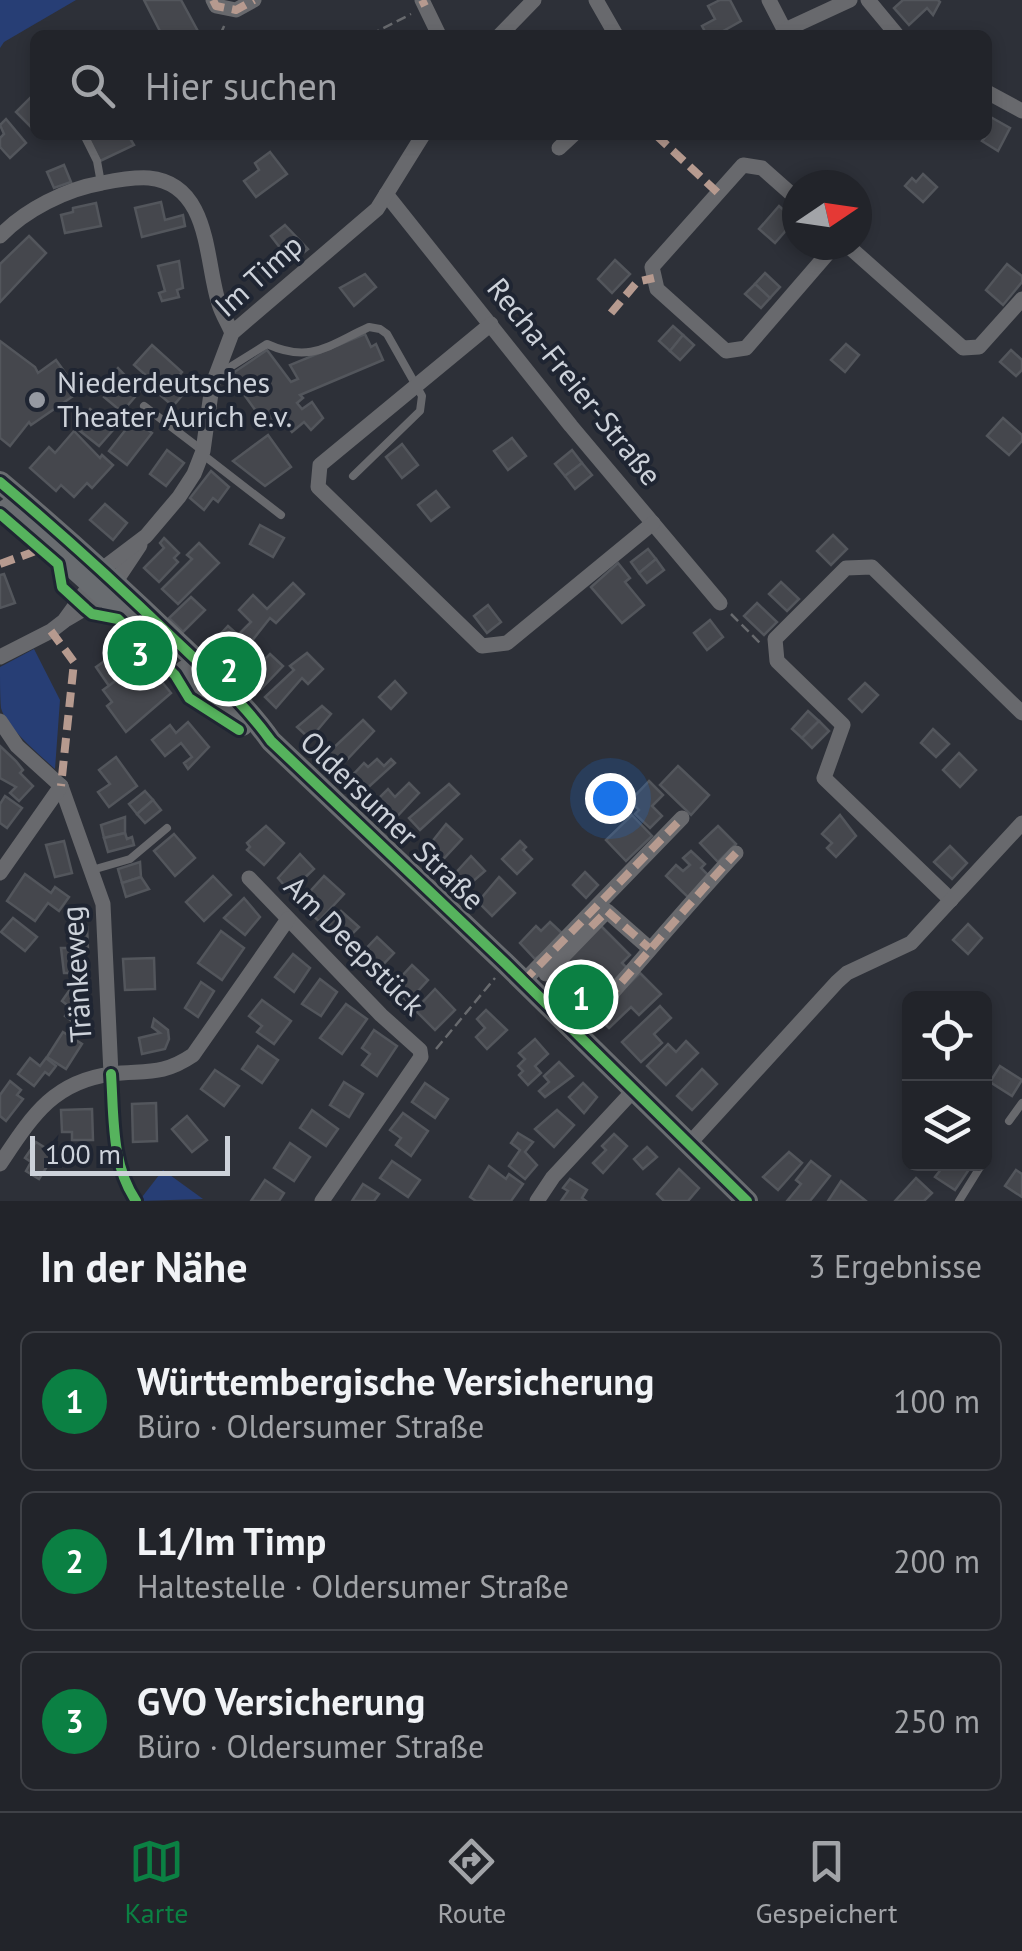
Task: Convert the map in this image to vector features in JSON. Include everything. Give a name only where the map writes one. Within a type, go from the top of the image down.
[{"type":"main road","name":"Oldersumer Straße","points":[[0,482],[104,583],[249,711],[271,740],[747,1201]]},
{"type":"main road","name":"Oldersumer Straße","points":[[0,502],[104,583]]},
{"type":"street","points":[[213,0],[216,6],[236,10],[254,0]]},
{"type":"street","points":[[505,30],[534,0]]},
{"type":"street","points":[[596,0],[613,30]]},
{"type":"street","points":[[769,0],[785,30]]},
{"type":"street","points":[[790,30],[850,0]]},
{"type":"street","points":[[868,0],[893,30]]},
{"type":"street","points":[[423,3],[436,30]]},
{"type":"street","points":[[992,95],[1022,111]]},
{"type":"street","name":"Im Timp","points":[[0,657],[64,621],[146,536],[186,486],[203,452],[215,376],[232,333],[377,209],[420,140]]},
{"type":"street","points":[[559,148],[568,140]]},
{"type":"street","points":[[782,186],[762,168],[742,166],[652,267],[657,289],[726,351],[746,348],[822,260]]},
{"type":"street","points":[[0,236],[18,217],[101,183],[150,178],[171,184],[184,195],[206,233],[219,303],[232,333]]},
{"type":"street","name":"Recha-Freier-Straße","points":[[386,194],[720,603]]},
{"type":"street","points":[[864,260],[962,348],[980,347],[1022,300]]},
{"type":"street","points":[[491,324],[320,465],[318,487],[482,646],[507,643],[654,523]]},
{"type":"street","points":[[951,900],[824,778],[843,724],[778,661],[775,639],[846,568],[872,567],[1022,712]]},
{"type":"street","name":"Tränkeweg","points":[[0,721],[16,746],[61,786],[103,904],[111,1074]]},
{"type":"street","points":[[0,874],[61,786]]},
{"type":"street","points":[[523,982],[682,818]]},
{"type":"street","points":[[688,1144],[847,973],[910,942],[1022,823]]},
{"type":"street","points":[[576,1034],[736,853]]},
{"type":"street","name":"Am Deepstück","points":[[248,878],[381,1016],[420,1050],[422,1057],[322,1201]]},
{"type":"street","points":[[546,974],[607,911],[649,948]]},
{"type":"street","points":[[0,1164],[49,1099],[77,1081],[173,1068],[194,1055],[288,919]]},
{"type":"street","points":[[537,1201],[552,1178],[634,1090]]},
{"type":"lane","points":[[86,140],[97,161],[101,183]]},
{"type":"lane","points":[[215,376],[268,344],[295,355],[308,354],[369,327],[380,328],[422,396],[420,411],[354,476]]},
{"type":"lane","points":[[144,406],[281,515]]},
{"type":"lane","points":[[92,870],[130,859],[167,828]]},
{"type":"lane","points":[[1008,1121],[1022,1103]]},
{"type":"lane","points":[[959,1201],[978,1171]]},
{"type":"path","points":[[378,30],[423,3]]},
{"type":"path","points":[[720,603],[778,661]]},
{"type":"path","points":[[422,1057],[434,1051],[506,964]]},
{"type":"shaded area","points":[[0,0],[76,0],[0,48]]},
{"type":"shaded area","points":[[34,649],[60,700],[55,769],[16,732],[1,708],[0,667]]},
{"type":"shaded area","points":[[163,1170],[203,1199],[139,1201]]},
{"type":"building","points":[[144,0],[181,0],[197,30],[159,30]]},
{"type":"building","points":[[730,0],[741,21],[725,30],[704,30],[702,26],[715,19],[708,6]]},
{"type":"building","points":[[903,0],[940,2],[933,15],[927,8],[909,25],[894,8]]},
{"type":"building","points":[[30,98],[30,126],[16,112]]},
{"type":"building","points":[[992,118],[1010,128],[998,151],[982,141],[992,140]]},
{"type":"building","points":[[6,119],[26,143],[10,158],[0,147],[4,134],[0,125]]},
{"type":"building","points":[[90,140],[131,140],[134,145],[100,161]]},
{"type":"building","points":[[270,152],[287,174],[256,197],[244,181],[259,170],[255,163]]},
{"type":"building","points":[[64,165],[71,182],[54,188],[47,172]]},
{"type":"building","points":[[923,174],[937,187],[923,202],[905,186]]},
{"type":"building","points":[[161,202],[165,220],[183,215],[185,226],[142,237],[135,208]]},
{"type":"building","points":[[96,203],[101,226],[65,233],[61,215]]},
{"type":"building","points":[[779,206],[782,209],[782,235],[775,243],[759,229]]},
{"type":"building","points":[[285,225],[308,249],[274,276],[264,263],[281,249],[271,236]]},
{"type":"building","points":[[29,236],[46,253],[0,302],[0,264]]},
{"type":"building","points":[[615,260],[630,274],[612,293],[598,279]]},
{"type":"building","points":[[179,261],[183,288],[177,290],[179,297],[162,301],[159,293],[165,291],[158,266]]},
{"type":"building","points":[[1007,264],[1022,276],[1022,282],[1003,305],[986,290]]},
{"type":"building","points":[[765,273],[780,287],[770,298],[755,284]]},
{"type":"building","points":[[365,274],[376,287],[354,306],[340,288]]},
{"type":"building","points":[[755,284],[770,298],[761,308],[745,294]]},
{"type":"building","points":[[673,326],[683,335],[670,351],[659,341]]},
{"type":"building","points":[[365,334],[371,347],[376,344],[383,360],[300,395],[303,398],[297,403],[302,409],[312,402],[323,418],[311,430],[304,422],[292,432],[279,416],[266,425],[230,375],[267,350],[291,382],[298,379],[290,365]]},
{"type":"building","points":[[683,335],[694,345],[680,360],[670,351]]},
{"type":"building","points":[[0,341],[38,373],[56,360],[79,392],[31,425],[29,422],[10,446],[0,438]]},
{"type":"building","points":[[846,344],[859,355],[845,372],[831,360]]},
{"type":"building","points":[[152,345],[182,372],[175,380],[187,390],[173,406],[160,395],[164,391],[134,365]]},
{"type":"building","points":[[1011,350],[1022,360],[1022,370],[1016,376],[1000,362]]},
{"type":"building","points":[[118,368],[140,391],[122,412],[104,397],[116,382],[110,377]]},
{"type":"building","points":[[90,409],[114,429],[99,446],[75,427]]},
{"type":"building","points":[[1003,418],[1022,435],[1022,441],[1009,455],[987,436]]},
{"type":"building","points":[[134,419],[152,433],[127,465],[109,451]]},
{"type":"building","points":[[74,431],[100,458],[102,455],[113,465],[92,488],[87,483],[74,497],[61,485],[56,491],[30,468],[49,447],[55,453]]},
{"type":"building","points":[[268,435],[291,467],[265,486],[233,461]]},
{"type":"building","points":[[512,438],[526,456],[508,470],[494,451]]},
{"type":"building","points":[[402,444],[418,465],[402,478],[386,457]]},
{"type":"building","points":[[167,450],[184,463],[166,486],[150,474]]},
{"type":"building","points":[[572,450],[582,463],[565,476],[555,464]]},
{"type":"building","points":[[582,463],[592,475],[575,489],[565,476]]},
{"type":"building","points":[[211,471],[229,487],[218,502],[213,498],[204,510],[190,498]]},
{"type":"building","points":[[436,491],[449,507],[431,521],[418,505]]},
{"type":"building","points":[[105,504],[127,523],[113,540],[90,520]]},
{"type":"building","points":[[260,525],[284,538],[273,557],[250,544]]},
{"type":"building","points":[[833,535],[847,549],[831,565],[817,551]]},
{"type":"building","points":[[164,538],[179,553],[174,558],[178,562],[159,582],[144,568],[164,548],[160,543]]},
{"type":"building","points":[[199,543],[219,563],[178,604],[162,589],[192,559],[187,555]]},
{"type":"building","points":[[648,549],[656,559],[639,573],[631,562]]},
{"type":"building","points":[[656,559],[664,570],[647,583],[639,573]]},
{"type":"building","points":[[618,563],[630,578],[625,582],[644,605],[622,623],[591,587]]},
{"type":"building","points":[[4,574],[15,603],[0,608],[0,575]]},
{"type":"building","points":[[781,582],[799,599],[787,611],[769,594]]},
{"type":"building","points":[[293,583],[304,594],[276,623],[270,618],[247,647],[243,643],[231,655],[215,640],[228,626],[238,635],[251,622],[239,610],[253,595],[267,609]]},
{"type":"building","points":[[191,597],[205,610],[183,632],[169,618]]},
{"type":"building","points":[[757,603],[777,622],[764,635],[744,616]]},
{"type":"building","points":[[488,605],[501,622],[487,633],[474,616]]},
{"type":"building","points":[[710,620],[723,637],[707,650],[694,633]]},
{"type":"building","points":[[130,639],[144,660],[109,686],[96,667]]},
{"type":"building","points":[[307,653],[323,669],[308,684],[302,678],[276,708],[265,697],[294,670],[290,666]]},
{"type":"building","points":[[270,654],[283,666],[261,689],[248,677]]},
{"type":"building","points":[[144,660],[171,693],[126,732],[107,706],[112,702],[103,690]]},
{"type":"building","points":[[395,681],[406,693],[391,709],[379,697]]},
{"type":"building","points":[[865,683],[878,695],[862,712],[849,699]]},
{"type":"building","points":[[322,706],[331,714],[310,739],[297,727]]},
{"type":"building","points":[[808,711],[819,721],[802,738],[792,729]]},
{"type":"building","points":[[363,720],[374,731],[341,766],[328,753]]},
{"type":"building","points":[[819,721],[829,731],[812,748],[802,738]]},
{"type":"building","points":[[188,722],[209,747],[188,769],[184,763],[192,757],[181,743],[165,756],[152,740],[170,725],[176,733]]},
{"type":"building","points":[[933,729],[949,744],[936,757],[921,743]]},
{"type":"building","points":[[0,746],[33,786],[19,801],[10,793],[16,787],[0,778]]},
{"type":"building","points":[[959,753],[976,770],[960,787],[943,770]]},
{"type":"building","points":[[116,757],[137,786],[109,807],[98,792],[110,784],[99,770]]},
{"type":"building","points":[[377,759],[384,766],[391,759],[395,763],[363,792],[349,779],[364,763],[368,767]]},
{"type":"building","points":[[678,766],[709,795],[691,815],[660,785]]},
{"type":"building","points":[[649,781],[663,795],[652,806],[662,816],[650,828],[635,814],[639,810],[630,801]]},
{"type":"building","points":[[409,783],[419,793],[391,823],[378,810],[383,805],[377,800],[388,789],[395,797]]},
{"type":"building","points":[[449,784],[459,794],[420,830],[409,818]]},
{"type":"building","points":[[145,791],[153,800],[137,814],[129,804]]},
{"type":"building","points":[[5,796],[22,808],[7,828],[0,823],[0,804]]},
{"type":"building","points":[[153,800],[161,810],[145,823],[137,814]]},
{"type":"building","points":[[632,815],[652,836],[626,861],[606,840]]},
{"type":"building","points":[[840,815],[856,836],[836,857],[827,848],[832,843],[822,834]]},
{"type":"building","points":[[125,817],[125,833],[104,838],[101,825]]},
{"type":"building","points":[[446,824],[462,839],[437,866],[423,853]]},
{"type":"building","points":[[266,826],[284,843],[264,865],[247,850],[247,843]]},
{"type":"building","points":[[718,826],[736,844],[718,862],[700,843]]},
{"type":"building","points":[[125,833],[127,839],[132,837],[134,845],[108,852],[104,838]]},
{"type":"building","points":[[174,834],[195,858],[175,876],[154,851]]},
{"type":"building","points":[[64,841],[72,873],[55,877],[46,845]]},
{"type":"building","points":[[520,841],[532,859],[517,874],[502,859]]},
{"type":"building","points":[[950,846],[967,863],[952,879],[934,862]]},
{"type":"building","points":[[691,851],[705,864],[701,868],[710,877],[689,898],[666,876],[676,865],[683,871],[690,865],[683,858]]},
{"type":"building","points":[[300,854],[314,869],[290,892],[278,878]]},
{"type":"building","points":[[471,856],[485,871],[463,890],[451,878]]},
{"type":"building","points":[[140,862],[141,877],[122,883],[118,869]]},
{"type":"building","points":[[585,872],[598,885],[586,898],[573,885]]},
{"type":"building","points":[[25,874],[51,893],[55,887],[69,897],[59,911],[48,903],[35,921],[7,901]]},
{"type":"building","points":[[213,876],[231,895],[204,921],[186,902]]},
{"type":"building","points":[[324,876],[344,894],[319,921],[312,915],[315,904],[306,896]]},
{"type":"building","points":[[141,877],[149,889],[126,897],[122,883]]},
{"type":"building","points":[[499,877],[515,893],[492,916],[478,902]]},
{"type":"building","points":[[244,898],[260,917],[245,935],[224,918]]},
{"type":"building","points":[[341,911],[359,927],[343,943],[326,928]]},
{"type":"building","points":[[13,918],[37,937],[25,951],[1,932]]},
{"type":"building","points":[[550,922],[565,936],[535,959],[520,943],[536,926],[541,931]]},
{"type":"building","points":[[968,924],[982,938],[968,954],[953,940]]},
{"type":"building","points":[[600,925],[630,955],[622,963],[627,968],[587,1007],[554,973]]},
{"type":"building","points":[[87,927],[88,950],[81,950],[79,973],[64,973],[61,948],[74,948],[73,928]]},
{"type":"building","points":[[221,931],[244,948],[222,980],[198,963]]},
{"type":"building","points":[[377,937],[394,953],[376,972],[359,956]]},
{"type":"building","points":[[293,954],[310,968],[294,992],[275,977]]},
{"type":"building","points":[[154,958],[155,989],[125,990],[123,959]]},
{"type":"building","points":[[412,965],[428,980],[408,1002],[392,987]]},
{"type":"building","points":[[640,973],[661,994],[639,1015],[631,1007],[609,1028],[596,1016]]},
{"type":"building","points":[[320,979],[337,992],[321,1016],[302,1004]]},
{"type":"building","points":[[201,982],[214,991],[198,1017],[185,1008]]},
{"type":"building","points":[[71,988],[90,1002],[84,1010],[91,1015],[81,1028],[65,1016],[71,1008],[62,1001]]},
{"type":"building","points":[[435,989],[455,1010],[435,1030],[415,1010]]},
{"type":"building","points":[[262,1000],[291,1021],[274,1044],[257,1032],[262,1026],[249,1016]]},
{"type":"building","points":[[346,1004],[367,1019],[342,1054],[320,1038]]},
{"type":"building","points":[[660,1006],[671,1018],[654,1034],[662,1043],[641,1062],[622,1042]]},
{"type":"building","points":[[486,1010],[507,1030],[487,1049],[476,1037],[485,1028],[477,1019]]},
{"type":"building","points":[[154,1019],[168,1030],[169,1039],[165,1049],[142,1054],[139,1038],[160,1033],[152,1027]]},
{"type":"building","points":[[374,1030],[397,1046],[377,1076],[362,1065],[370,1054],[362,1048]]},
{"type":"building","points":[[63,1032],[82,1044],[66,1069],[47,1057]]},
{"type":"building","points":[[535,1039],[548,1054],[535,1066],[541,1073],[528,1085],[519,1075],[523,1071],[518,1066],[525,1059],[519,1053]]},
{"type":"building","points":[[686,1041],[698,1053],[666,1085],[647,1066],[668,1044],[676,1052]]},
{"type":"building","points":[[258,1046],[278,1060],[262,1083],[242,1069]]},
{"type":"building","points":[[30,1058],[40,1066],[46,1058],[56,1066],[34,1086],[18,1074]]},
{"type":"building","points":[[559,1062],[573,1076],[545,1097],[539,1091],[549,1082],[544,1076]]},
{"type":"building","points":[[1000,1066],[1022,1080],[1012,1096],[992,1083]]},
{"type":"building","points":[[702,1069],[717,1084],[692,1110],[677,1096]]},
{"type":"building","points":[[215,1070],[239,1086],[224,1106],[201,1089]]},
{"type":"building","points":[[10,1081],[21,1090],[17,1095],[23,1099],[6,1121],[0,1116],[0,1095]]},
{"type":"building","points":[[344,1082],[363,1094],[349,1117],[330,1105]]},
{"type":"building","points":[[425,1083],[448,1099],[435,1118],[412,1102]]},
{"type":"building","points":[[583,1083],[597,1097],[584,1113],[569,1097]]},
{"type":"building","points":[[156,1103],[157,1141],[133,1142],[132,1104]]},
{"type":"building","points":[[92,1109],[93,1140],[72,1140],[72,1132],[62,1132],[61,1110]]},
{"type":"building","points":[[312,1110],[338,1129],[326,1146],[300,1128]]},
{"type":"building","points":[[557,1110],[574,1125],[554,1147],[535,1129]]},
{"type":"building","points":[[403,1113],[428,1131],[411,1156],[396,1145],[401,1138],[390,1130]]},
{"type":"building","points":[[187,1116],[207,1140],[192,1152],[172,1129]]},
{"type":"building","points":[[518,1133],[533,1142],[525,1152],[537,1165],[525,1179],[509,1166],[520,1150],[511,1143]]},
{"type":"building","points":[[614,1134],[627,1146],[603,1173],[593,1163]]},
{"type":"building","points":[[36,1142],[55,1154],[39,1179],[26,1171],[31,1162],[25,1158]]},
{"type":"building","points":[[290,1143],[310,1157],[294,1181],[274,1168]]},
{"type":"building","points":[[647,1147],[657,1157],[643,1169],[634,1159]]},
{"type":"building","points":[[789,1152],[802,1163],[778,1190],[763,1177]]},
{"type":"building","points":[[392,1161],[420,1180],[408,1197],[380,1178]]},
{"type":"building","points":[[811,1161],[830,1176],[810,1201],[787,1201],[801,1184],[796,1180]]},
{"type":"building","points":[[489,1166],[506,1179],[509,1174],[523,1184],[511,1201],[476,1201],[470,1197]]},
{"type":"building","points":[[679,1169],[699,1188],[688,1201],[664,1201],[657,1194]]},
{"type":"building","points":[[1016,1170],[1022,1174],[1022,1197],[1005,1186]]},
{"type":"building","points":[[940,1171],[968,1171],[955,1190],[935,1177]]},
{"type":"building","points":[[916,1178],[932,1193],[924,1201],[895,1201]]},
{"type":"building","points":[[570,1179],[587,1190],[582,1198],[586,1201],[561,1201],[568,1191],[563,1188]]},
{"type":"building","points":[[265,1180],[284,1193],[279,1201],[251,1201]]},
{"type":"building","points":[[841,1181],[866,1201],[828,1201]]},
{"type":"building","points":[[363,1184],[379,1194],[374,1201],[352,1201]]},
{"type":"marked path","points":[[213,0],[216,6],[236,10],[254,0]]},
{"type":"marked path","points":[[422,0],[425,6]]},
{"type":"marked path","points":[[661,140],[718,193]]},
{"type":"marked path","points":[[611,313],[637,282],[654,278]]},
{"type":"marked path","points":[[0,564],[33,552],[40,543]]},
{"type":"marked path","points":[[51,631],[74,662],[61,786]]},
{"type":"marked path","points":[[523,982],[682,818]]},
{"type":"marked path","points":[[576,1034],[736,853]]},
{"type":"marked path","points":[[591,927],[607,911],[649,948]]},
{"type":"cycle path","points":[[0,482],[214,677],[271,741],[747,1201]]},
{"type":"cycle path","points":[[0,514],[58,564],[62,587],[86,609],[118,619],[175,675],[189,698],[239,730]]},
{"type":"cycle path","points":[[111,1074],[118,1156],[136,1201]]},
{"type":"place","name":"Niederdeutsches Theater Aurich e.v.","points":[[37,400]]},
{"type":"place","name":"GVO Versicherung","points":[[140,653]]},
{"type":"place","name":"L1/Im Timp","points":[[229,669]]},
{"type":"place","name":"Württembergische Versicherung","points":[[581,997]]}]
